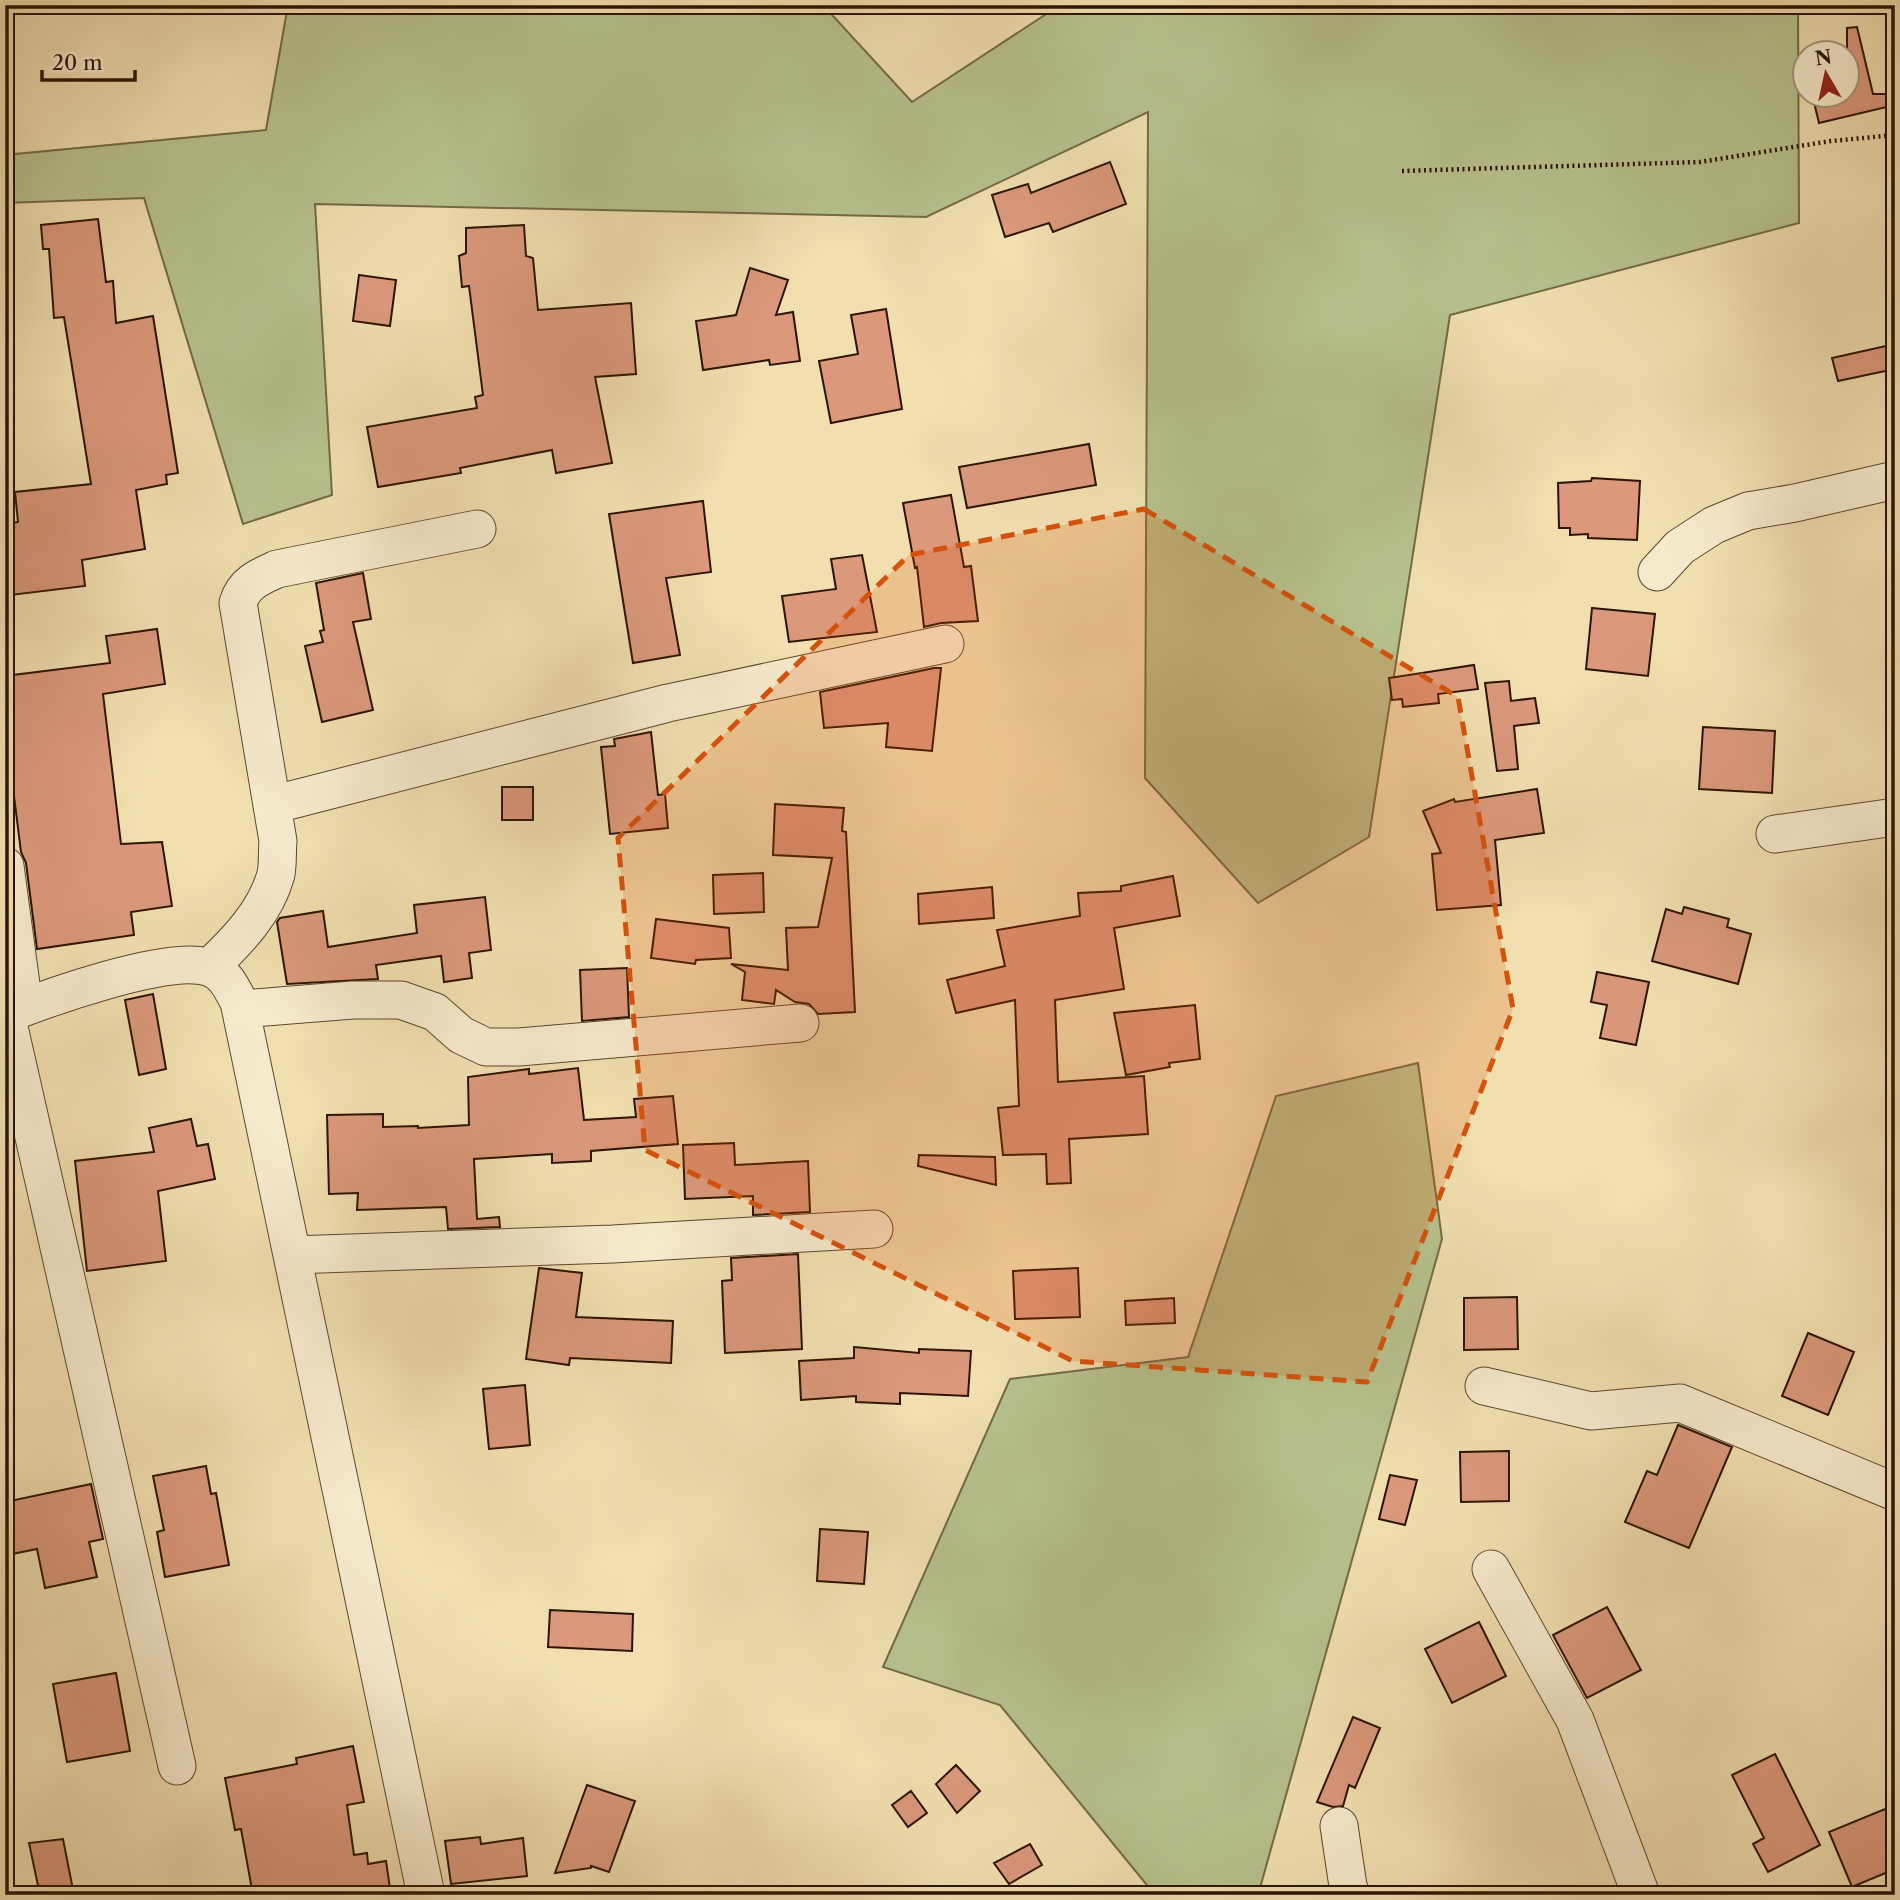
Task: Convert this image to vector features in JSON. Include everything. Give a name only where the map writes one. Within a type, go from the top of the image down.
[{"type":"street","points":[[1657,572],[1680,547],[1714,525],[1748,511],[1895,480]]},
{"type":"street","points":[[210,967],[242,936],[265,900],[276,872],[278,841],[238,603],[242,593],[254,579],[277,569],[477,529]]},
{"type":"street","points":[[272,805],[668,703],[945,644]]},
{"type":"street","points":[[1775,834],[1895,817]]},
{"type":"street","points":[[5,866],[12,1012],[177,1766]]},
{"type":"street","points":[[12,1012],[51,997],[158,968],[190,965],[210,967],[225,977],[241,1009],[426,1895]]},
{"type":"street","points":[[241,1009],[352,1000],[401,1000],[435,1012],[461,1035],[486,1047],[519,1047],[800,1023]]},
{"type":"street","points":[[292,1255],[613,1244],[874,1229]]},
{"type":"street","points":[[1484,1386],[1591,1410],[1680,1403],[1895,1492]]},
{"type":"street","points":[[1491,1569],[1575,1720],[1640,1895]]},
{"type":"street","points":[[1339,1826],[1348,1886],[1352,1895]]},
{"type":"path","points":[[1402,171],[1700,162],[1831,141],[1895,135]]},
{"type":"highlighted area","points":[[1144,509],[1458,697],[1513,1009],[1367,1382],[1073,1361],[645,1150],[618,838],[909,555]]},
{"type":"green space","points":[[288,5],[823,5],[912,102],[1060,5],[1798,5],[1798,38],[1792,38],[1792,108],[1798,108],[1799,223],[1450,315],[1369,837],[1258,903],[1145,778],[1148,112],[926,217],[315,204],[332,495],[243,524],[144,198],[5,203],[5,155],[266,130]]},
{"type":"green space","points":[[1418,1063],[1442,1239],[1258,1895],[1155,1895],[1000,1705],[883,1667],[1010,1379],[1188,1357],[1276,1096]]},
{"type":"building","points":[[1857,27],[1860,38],[1847,38],[1847,28]]},
{"type":"building","points":[[1862,48],[1873,94],[1895,94],[1895,105],[1819,123],[1815,108],[1862,108]]},
{"type":"building","points":[[1110,162],[1126,204],[1053,232],[1049,223],[1005,237],[992,195],[1028,184],[1031,193]]},
{"type":"building","points":[[98,219],[106,282],[113,281],[116,323],[153,316],[178,473],[166,475],[167,484],[136,490],[145,549],[82,560],[85,586],[11,595],[6,554],[9,554],[6,524],[18,522],[15,492],[91,484],[64,317],[54,318],[49,249],[43,249],[41,225]]},
{"type":"building","points":[[524,225],[526,256],[533,258],[538,310],[631,303],[636,374],[595,377],[612,463],[556,473],[552,450],[460,468],[461,473],[378,487],[367,427],[477,408],[475,397],[483,395],[469,286],[462,287],[459,256],[466,253],[466,228]]},
{"type":"building","points":[[750,268],[788,280],[776,315],[793,312],[800,361],[770,365],[769,360],[703,370],[696,321],[736,315]]},
{"type":"building","points":[[359,275],[396,280],[390,326],[353,321]]},
{"type":"building","points":[[886,309],[902,409],[831,423],[819,361],[858,354],[851,315]]},
{"type":"building","points":[[1895,344],[1895,369],[1838,381],[1832,358]]},
{"type":"building","points":[[1089,444],[1096,485],[967,508],[959,467]]},
{"type":"building","points":[[1592,478],[1640,481],[1637,540],[1588,538],[1588,534],[1570,535],[1570,528],[1559,528],[1558,483],[1591,481]]},
{"type":"building","points":[[951,495],[964,567],[971,566],[978,621],[924,627],[917,567],[915,568],[903,503]]},
{"type":"building","points":[[703,501],[711,572],[666,578],[680,655],[633,663],[609,514]]},
{"type":"building","points":[[862,555],[877,632],[789,642],[782,596],[836,589],[831,559]]},
{"type":"building","points":[[363,573],[371,619],[353,622],[373,710],[322,722],[305,646],[323,642],[320,631],[324,630],[316,583]]},
{"type":"building","points":[[1592,608],[1655,614],[1648,676],[1586,669]]},
{"type":"building","points":[[157,629],[165,684],[103,694],[121,844],[162,842],[172,906],[131,912],[134,935],[37,949],[26,863],[21,852],[5,724],[5,676],[110,663],[106,636]]},
{"type":"building","points":[[1474,665],[1478,689],[1438,694],[1439,703],[1403,707],[1402,699],[1392,700],[1389,678]]},
{"type":"building","points":[[941,668],[932,751],[886,747],[888,723],[824,728],[820,692]]},
{"type":"building","points":[[1509,681],[1511,701],[1535,698],[1539,723],[1514,726],[1518,769],[1497,771],[1485,683]]},
{"type":"building","points":[[1703,727],[1775,731],[1772,793],[1699,789]]},
{"type":"building","points":[[651,732],[658,795],[665,794],[668,828],[610,834],[601,747],[615,746],[614,739]]},
{"type":"building","points":[[502,787],[533,787],[533,820],[502,820]]},
{"type":"building","points":[[1537,789],[1544,833],[1495,840],[1501,905],[1437,910],[1432,854],[1441,853],[1423,811],[1454,799],[1455,802]]},
{"type":"building","points":[[775,804],[844,808],[842,831],[846,832],[855,1012],[818,1014],[809,1004],[795,1002],[776,990],[774,1004],[742,1000],[745,972],[731,964],[788,970],[786,928],[818,927],[832,858],[773,855]]},
{"type":"building","points":[[763,873],[764,912],[714,914],[713,875]]},
{"type":"building","points":[[1173,876],[1180,916],[1114,928],[1124,989],[1055,1000],[1058,1082],[1144,1076],[1148,1134],[1069,1139],[1071,1183],[1047,1184],[1046,1154],[1003,1155],[998,1108],[1019,1106],[1015,1000],[956,1013],[947,980],[1005,966],[997,930],[1080,916],[1078,893],[1121,891],[1121,886]]},
{"type":"building","points":[[992,887],[994,918],[919,924],[918,894]]},
{"type":"building","points":[[485,897],[491,950],[469,953],[472,978],[444,982],[441,956],[376,965],[378,979],[287,984],[277,922],[280,918],[323,911],[328,947],[417,933],[414,905]]},
{"type":"building","points":[[1684,907],[1729,919],[1727,927],[1751,934],[1738,984],[1652,961],[1666,909],[1682,914]]},
{"type":"building","points":[[656,919],[729,928],[731,958],[696,960],[695,964],[651,958]]},
{"type":"building","points":[[627,968],[629,1017],[582,1021],[580,970]]},
{"type":"building","points":[[1597,972],[1649,982],[1636,1045],[1600,1038],[1607,1005],[1591,1002]]},
{"type":"building","points":[[153,994],[166,1069],[139,1075],[125,1000]]},
{"type":"building","points":[[1195,1005],[1200,1059],[1169,1063],[1170,1067],[1126,1075],[1114,1013]]},
{"type":"building","points":[[578,1068],[584,1120],[636,1117],[634,1099],[673,1096],[678,1144],[591,1151],[591,1161],[552,1163],[552,1154],[474,1159],[477,1219],[499,1217],[500,1227],[448,1229],[446,1207],[357,1210],[358,1193],[329,1194],[327,1115],[383,1114],[383,1127],[469,1125],[468,1077],[529,1069],[529,1074]]},
{"type":"building","points":[[191,1119],[197,1146],[208,1144],[215,1179],[158,1191],[166,1261],[87,1271],[75,1161],[154,1152],[149,1128]]},
{"type":"building","points":[[734,1143],[735,1165],[808,1161],[810,1212],[753,1215],[753,1196],[685,1199],[683,1145]]},
{"type":"building","points":[[919,1155],[995,1157],[996,1185],[918,1166]]},
{"type":"building","points":[[798,1254],[802,1349],[725,1353],[722,1281],[732,1280],[731,1258]]},
{"type":"building","points":[[539,1268],[582,1273],[576,1317],[673,1321],[671,1363],[570,1358],[569,1365],[526,1359]]},
{"type":"building","points":[[1078,1268],[1080,1317],[1015,1319],[1013,1271]]},
{"type":"building","points":[[1517,1297],[1518,1349],[1464,1350],[1464,1298]]},
{"type":"building","points":[[1174,1298],[1175,1323],[1126,1325],[1125,1301]]},
{"type":"building","points":[[1808,1333],[1854,1352],[1828,1415],[1782,1396]]},
{"type":"building","points":[[854,1347],[919,1353],[919,1349],[971,1351],[968,1396],[900,1393],[900,1404],[856,1402],[856,1396],[801,1400],[799,1361],[854,1358]]},
{"type":"building","points":[[525,1385],[530,1445],[489,1449],[483,1389]]},
{"type":"building","points":[[1678,1425],[1732,1447],[1689,1548],[1625,1522],[1647,1471],[1657,1475]]},
{"type":"building","points":[[1509,1451],[1509,1501],[1461,1502],[1460,1452]]},
{"type":"building","points":[[206,1466],[211,1494],[216,1493],[229,1565],[165,1577],[157,1532],[164,1530],[153,1476]]},
{"type":"building","points":[[1390,1475],[1417,1480],[1405,1525],[1379,1519]]},
{"type":"building","points":[[91,1484],[103,1539],[89,1542],[97,1577],[45,1588],[37,1549],[12,1554],[5,1523],[5,1502]]},
{"type":"building","points":[[820,1529],[868,1532],[864,1584],[817,1581]]},
{"type":"building","points":[[1607,1607],[1641,1670],[1587,1698],[1553,1635]]},
{"type":"building","points":[[550,1610],[633,1614],[632,1651],[548,1647]]},
{"type":"building","points":[[1479,1622],[1506,1676],[1452,1703],[1425,1649]]},
{"type":"building","points":[[116,1673],[130,1751],[67,1762],[53,1684]]},
{"type":"building","points":[[1353,1717],[1380,1728],[1355,1788],[1349,1785],[1343,1806],[1333,1807],[1317,1802]]},
{"type":"building","points":[[353,1746],[364,1802],[347,1805],[354,1855],[367,1853],[368,1864],[386,1861],[391,1895],[253,1895],[241,1829],[235,1830],[225,1778],[297,1764],[296,1758]]},
{"type":"building","points":[[1775,1754],[1820,1845],[1768,1872],[1753,1844],[1764,1838],[1732,1775]]},
{"type":"building","points":[[956,1765],[980,1791],[957,1813],[936,1784]]},
{"type":"building","points":[[587,1785],[635,1801],[609,1872],[591,1866],[555,1873]]},
{"type":"building","points":[[911,1791],[927,1813],[908,1827],[892,1805]]},
{"type":"building","points":[[1885,1809],[1895,1834],[1895,1869],[1852,1887],[1829,1832]]},
{"type":"building","points":[[480,1837],[481,1844],[523,1838],[527,1876],[451,1884],[445,1841]]},
{"type":"building","points":[[63,1839],[74,1895],[40,1895],[29,1843]]},
{"type":"building","points":[[1030,1844],[1042,1865],[1009,1884],[994,1863]]}]
